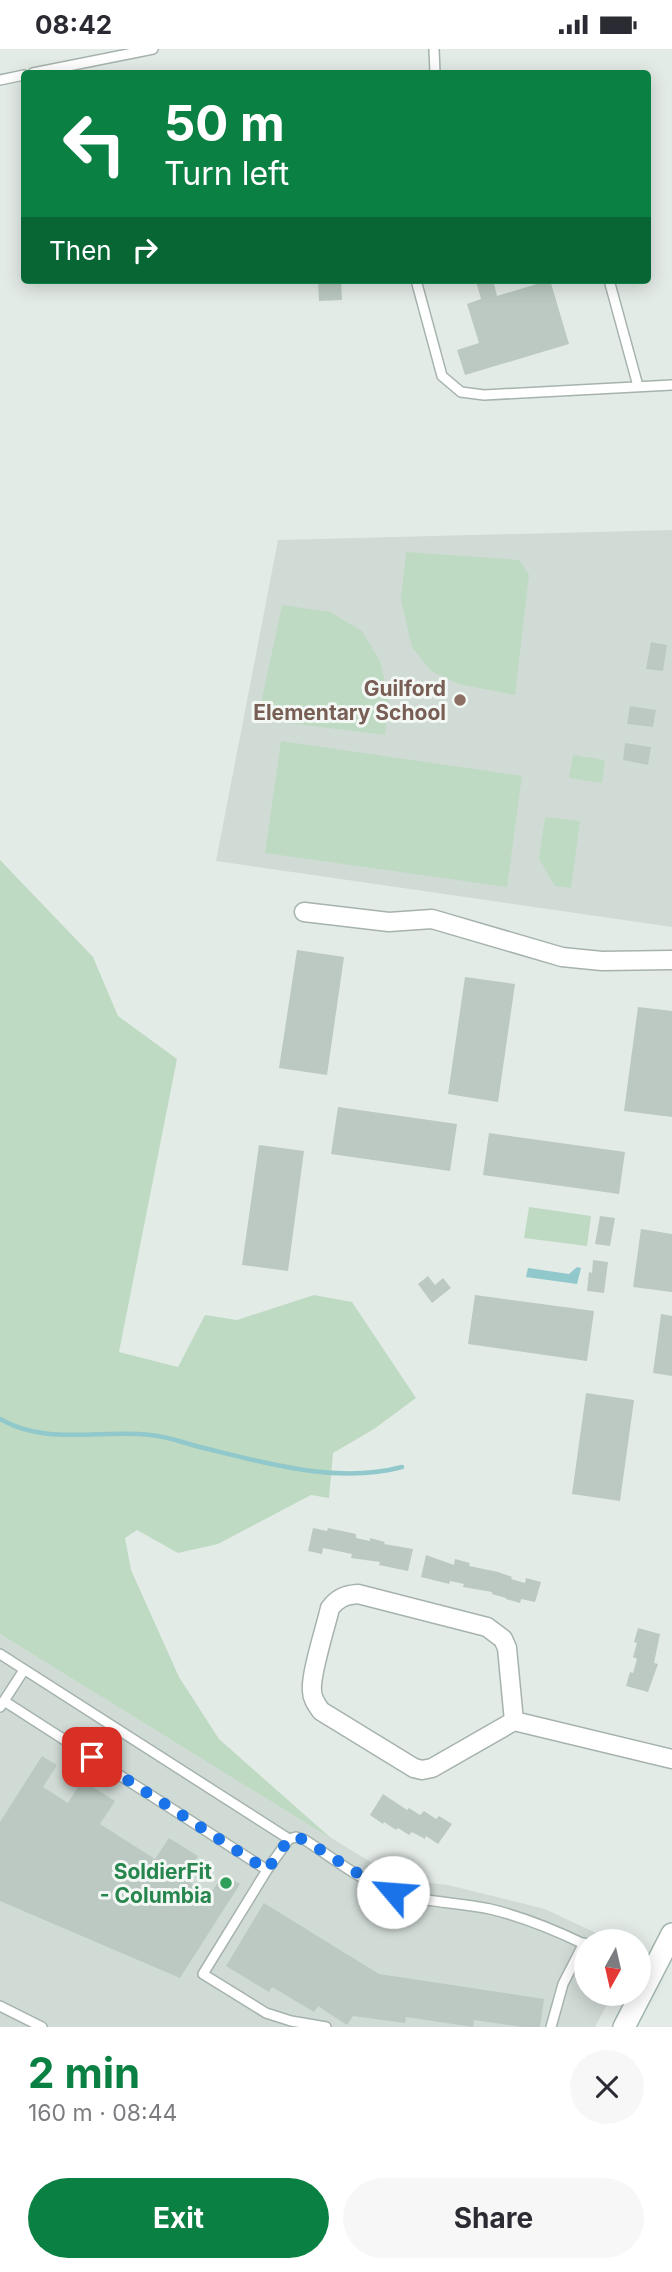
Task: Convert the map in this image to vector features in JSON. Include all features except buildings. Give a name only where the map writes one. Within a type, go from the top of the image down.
[{"type":"street","points":[[304,912],[389,922],[432,919],[562,957],[582,960],[672,960]]},
{"type":"street","points":[[514,1721],[507,1649],[503,1639],[487,1627],[358,1594],[337,1599],[330,1608],[313,1677],[311,1690],[315,1702],[321,1711],[402,1761],[422,1770],[432,1768],[514,1721],[672,1759]]},
{"type":"street","points":[[651,1964],[672,1934]]},
{"type":"street","points":[[624,2027],[632,2006]]},
{"type":"lane","points":[[48,70],[153,49]]},
{"type":"lane","points":[[434,49],[435,70]]},
{"type":"lane","points":[[0,80],[21,76]]},
{"type":"lane","points":[[417,284],[442,376],[461,392],[484,395],[672,384]]},
{"type":"lane","points":[[610,284],[638,386]]},
{"type":"lane","points":[[0,1654],[289,1839]]},
{"type":"lane","points":[[24,1670],[2,1704],[267,1870]]},
{"type":"lane","points":[[326,2027],[291,2021],[266,2013],[203,1974],[289,1839],[296,1837],[305,1840],[373,1883],[393,1892],[489,1909],[522,1918],[574,1939]]},
{"type":"lane","points":[[551,2027],[563,1984],[574,1964]]},
{"type":"lane","points":[[0,2006],[42,2027]]},
{"type":"shaded area","name":"Guilford Elementary School","points":[[672,530],[672,927],[216,861],[278,540]]},
{"type":"shaded area","points":[[0,1634],[385,1871],[405,1880],[448,1885],[545,1909],[588,1929],[574,1929],[574,2006],[606,2006],[595,2027],[0,2027]]},
{"type":"green space","points":[[406,552],[519,560],[529,575],[515,695],[459,684],[431,671],[412,647],[401,600]]},
{"type":"green space","points":[[282,605],[330,612],[362,631],[380,661],[389,698],[385,735],[272,721],[260,708]]},
{"type":"green space","points":[[281,741],[522,776],[507,887],[265,853]]},
{"type":"green space","points":[[573,755],[605,760],[602,783],[569,778]]},
{"type":"green space","points":[[545,817],[580,821],[571,888],[555,886],[539,859]]},
{"type":"green space","points":[[0,860],[93,957],[118,1016],[177,1059],[119,1352],[178,1367],[205,1315],[237,1320],[314,1295],[352,1302],[416,1398],[374,1429],[333,1453],[329,1498],[311,1495],[218,1544],[178,1553],[137,1530],[125,1538],[131,1570],[179,1677],[219,1739],[332,1839],[0,1634]]},
{"type":"green space","points":[[529,1207],[591,1216],[587,1246],[524,1238]]},
{"type":"water","points":[[577,1267],[581,1268],[577,1284],[526,1277],[528,1268],[569,1274]]},
{"type":"waterway","points":[[0,1419],[36,1432],[158,1436],[255,1461],[329,1473],[378,1472],[402,1467]]},
{"type":"place","name":"Guilford Elementary School","points":[[460,700]]},
{"type":"place","name":"SoldierFit - Columbia","points":[[226,1883]]},
{"type":"route","points":[[92,1757],[267,1870],[289,1839],[296,1837],[393,1892]]}]
